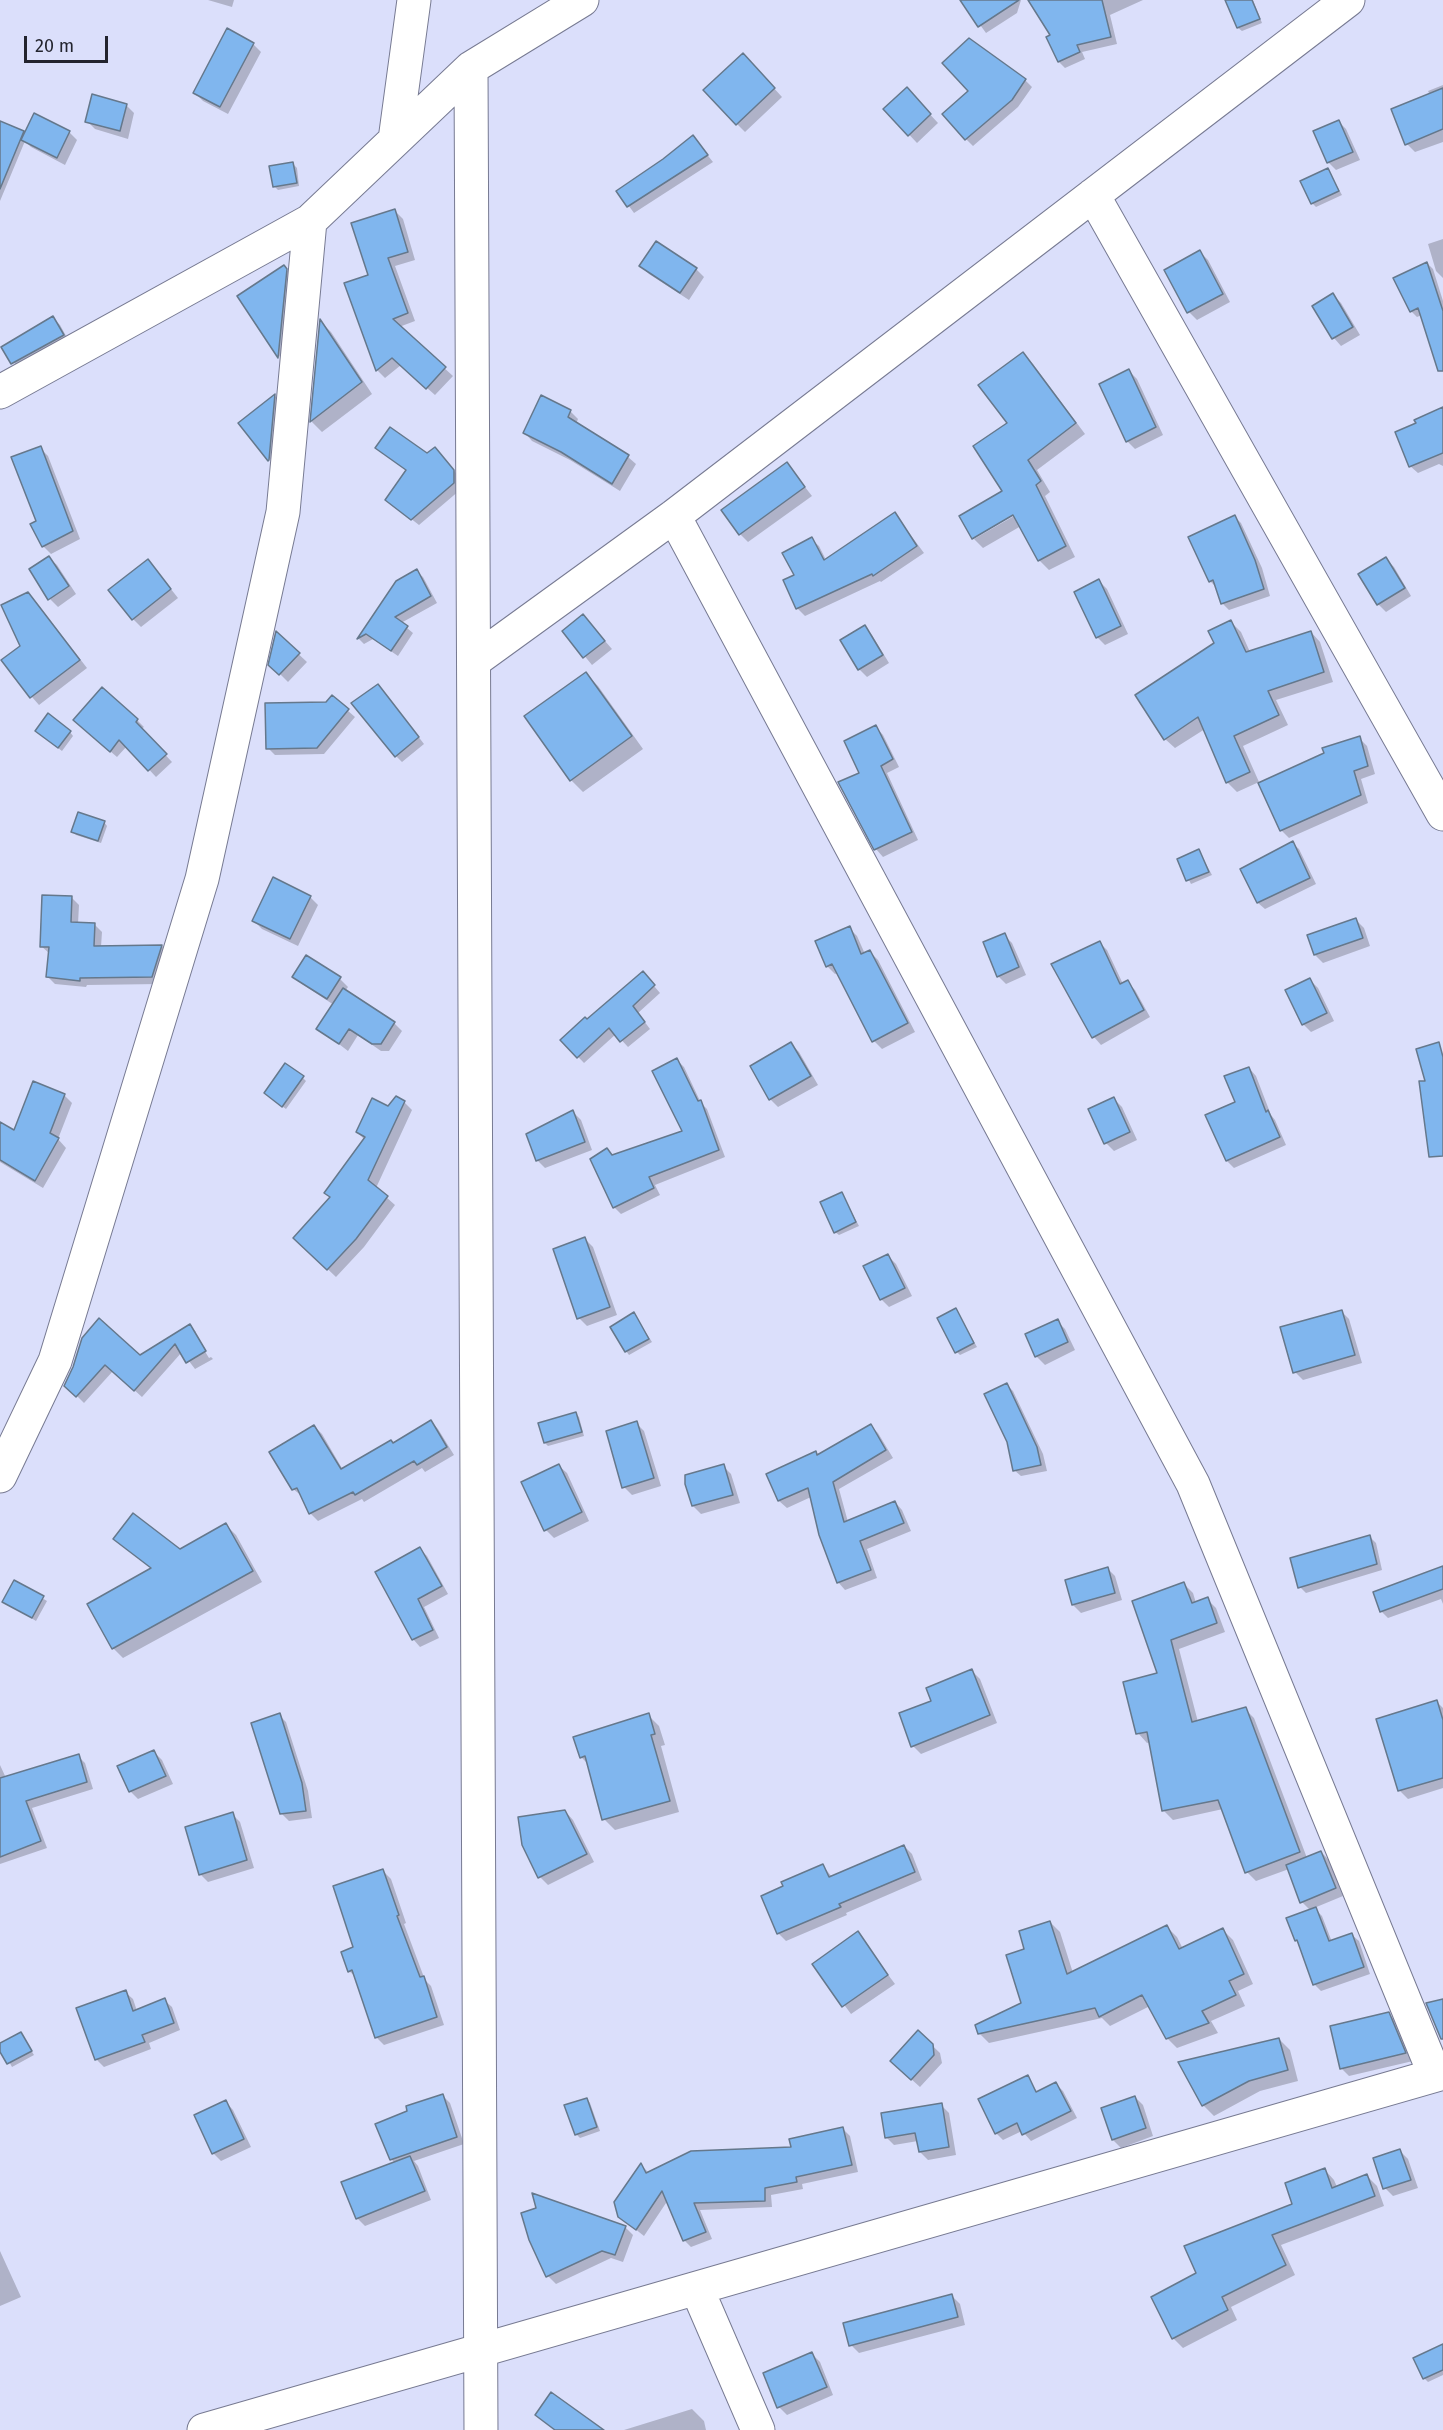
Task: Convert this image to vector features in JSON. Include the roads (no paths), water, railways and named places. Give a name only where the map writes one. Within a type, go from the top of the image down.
[{"type":"street","points":[[395,140],[414,0]]},
{"type":"street","points":[[0,392],[310,221],[471,68],[582,0]]},
{"type":"street","points":[[474,660],[674,516],[1348,0]]},
{"type":"street","points":[[471,68],[481,2430]]},
{"type":"street","points":[[1093,195],[1443,814]]},
{"type":"street","points":[[0,1476],[55,1361],[202,879],[283,512],[310,221]]},
{"type":"street","points":[[204,2430],[1439,2074],[1193,1484],[674,516]]},
{"type":"street","points":[[697,2289],[758,2430]]}]
